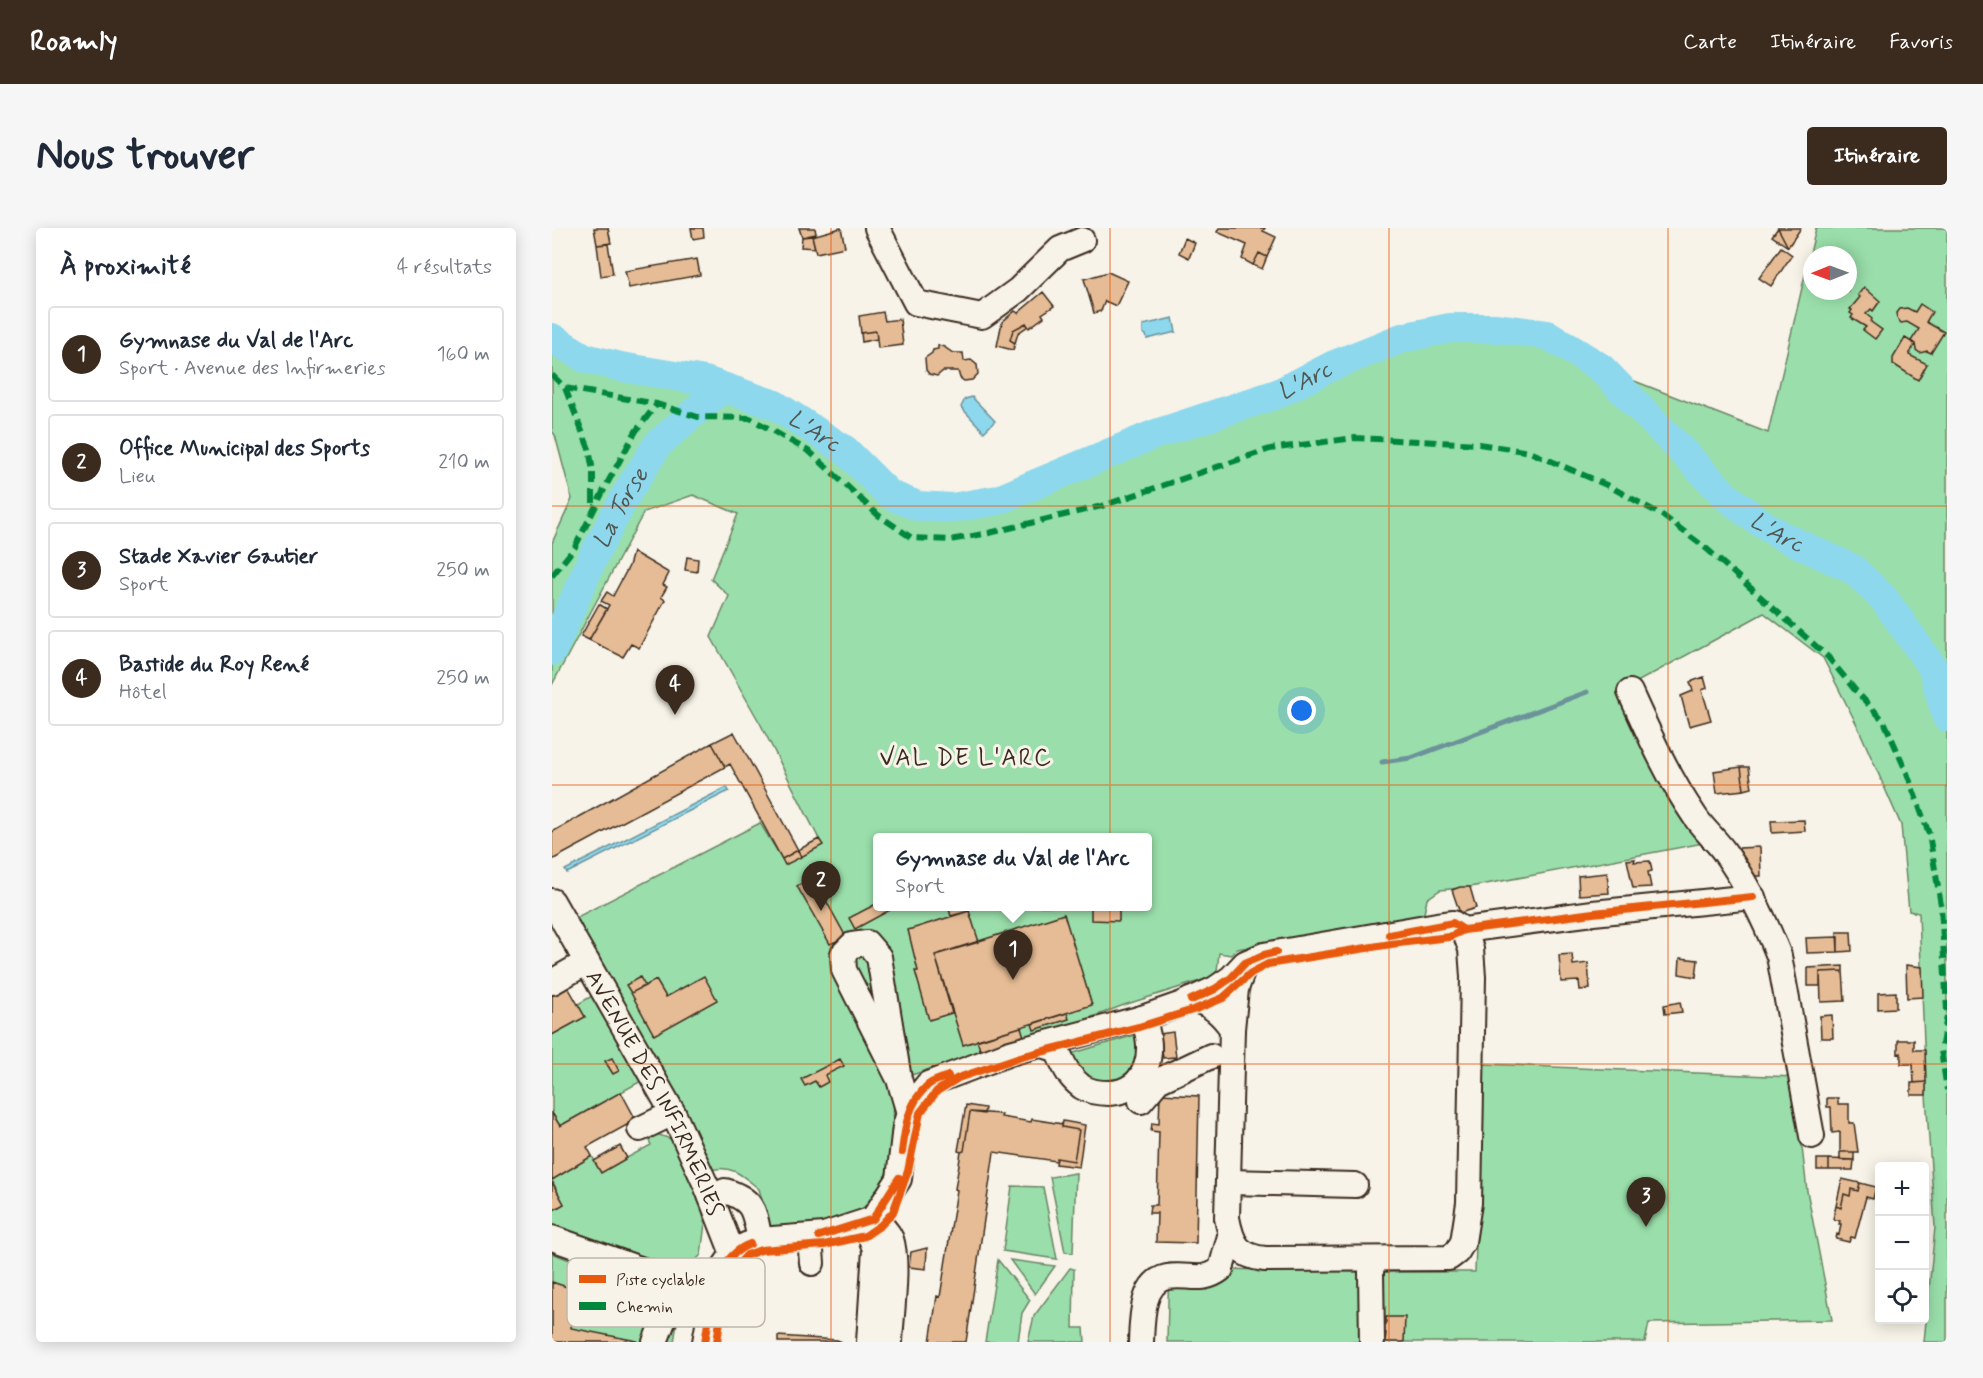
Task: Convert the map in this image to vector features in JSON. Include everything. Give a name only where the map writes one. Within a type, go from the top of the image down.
[{"type":"street","points":[[876,228],[916,303],[982,316],[1018,290],[1060,249],[1082,240]]},
{"type":"street","points":[[1630,692],[1658,752],[1695,816],[1722,848],[1753,897],[1779,956],[1812,1136]]},
{"type":"street","points":[[1464,930],[1593,913],[1753,897]]},
{"type":"street","name":"AVENUE DES INFIRMERIES","points":[[559,902],[587,962],[673,1113],[711,1197],[733,1254]]},
{"type":"street","points":[[730,1258],[746,1245],[760,1240],[824,1235],[869,1220],[899,1179],[905,1126],[914,1103],[928,1084],[1010,1053],[1142,1018],[1190,1000],[1215,989],[1231,978],[1245,963],[1264,955],[1453,923],[1464,930],[1471,949],[1473,977],[1469,1203],[1463,1242],[1457,1252],[1449,1258],[1265,1259],[1249,1257],[1239,1249],[1230,1236]]},
{"type":"street","points":[[899,1079],[844,970],[843,954],[852,945],[867,943],[879,957],[899,1079],[909,1113]]},
{"type":"street","points":[[552,982],[587,962]]},
{"type":"street","points":[[1141,1342],[1142,1314],[1150,1288],[1166,1277],[1207,1278],[1221,1269],[1230,1236],[1227,1218],[1232,1029],[1236,989],[1245,963]]},
{"type":"street","points":[[1190,1000],[1199,1001],[1215,1009],[1232,1029]]},
{"type":"street","points":[[1042,1045],[1056,1049],[1061,1063],[1084,1089],[1102,1093],[1120,1091],[1135,1084],[1146,1069],[1149,1046],[1142,1018]]},
{"type":"street","points":[[1141,1101],[1158,1081],[1211,1056]]},
{"type":"street","points":[[640,1129],[673,1113]]},
{"type":"street","points":[[1228,1182],[1355,1185]]},
{"type":"street","points":[[711,1197],[725,1191],[736,1194],[749,1202],[754,1212],[760,1240]]},
{"type":"street","points":[[869,1220],[875,1249],[869,1342]]},
{"type":"street","points":[[869,1220],[881,1225],[891,1239],[894,1260],[890,1342]]},
{"type":"street","points":[[810,1237],[812,1263]]},
{"type":"street","points":[[552,1238],[606,1258]]},
{"type":"street","points":[[1372,1342],[1373,1259]]},
{"type":"street","points":[[655,1342],[661,1327]]},
{"type":"street","points":[[705,1342],[706,1327]]},
{"type":"green space","points":[[1816,228],[1947,228],[1947,1342],[1924,1342],[1926,1324],[1929,1324],[1929,1290],[1935,1227],[1926,1095],[1919,913],[1909,911],[1901,825],[1857,725],[1823,658],[1764,613],[1637,682],[1633,691],[1709,842],[1470,887],[1440,890],[1427,899],[1423,918],[1237,949],[1231,955],[1219,953],[1217,971],[1209,978],[1124,1005],[1031,1040],[899,1079],[895,1085],[890,1156],[883,1183],[877,1194],[867,1205],[842,1218],[797,1226],[769,1226],[759,1189],[737,1172],[725,1169],[710,1170],[695,1131],[613,990],[577,917],[760,823],[782,859],[819,839],[761,725],[711,637],[729,596],[711,579],[738,514],[693,495],[644,512],[552,685],[552,543],[572,499],[552,431],[552,338],[585,358],[621,367],[705,381],[775,405],[845,450],[890,495],[918,506],[952,508],[998,500],[1153,435],[1277,394],[1332,366],[1402,338],[1450,328],[1496,328],[1548,335],[1601,368],[1768,433],[1803,284],[1803,300],[1857,300],[1857,246],[1812,246]]},
{"type":"green space","points":[[597,993],[645,1079],[560,1126],[552,1113],[552,1035],[585,1017],[578,1004]]},
{"type":"green space","points":[[1142,1033],[1143,1044],[1128,1079],[1094,1085],[1067,1055]]},
{"type":"green space","points":[[1483,1064],[1794,1077],[1807,1191],[1832,1320],[1649,1323],[1645,1342],[1167,1342],[1169,1263],[1216,1265],[1222,1269],[1475,1272]]},
{"type":"green space","points":[[654,1133],[679,1142],[695,1177],[705,1223],[701,1255],[698,1258],[628,1258],[552,1231],[552,1211],[564,1204],[552,1180],[592,1156],[601,1172],[651,1145],[647,1136]]},
{"type":"green space","points":[[1076,1173],[1073,1253],[1065,1252],[1050,1177]]},
{"type":"green space","points":[[1012,1186],[1043,1187],[1057,1259],[1003,1251]]},
{"type":"green space","points":[[552,1253],[567,1259],[567,1327],[676,1327],[674,1342],[552,1342]]},
{"type":"green space","points":[[998,1260],[1030,1300],[1022,1313],[1018,1342],[985,1342]]},
{"type":"green space","points":[[1010,1260],[1055,1266],[1035,1294]]},
{"type":"green space","points":[[1070,1268],[1074,1269],[1073,1328],[1084,1328],[1085,1342],[1028,1342],[1034,1316]]},
{"type":"water","points":[[1173,318],[1176,332],[1147,339],[1143,333],[1143,325]]},
{"type":"water","points":[[972,397],[995,421],[984,432],[961,407],[965,399]]},
{"type":"water","points":[[727,787],[729,791],[567,873],[565,870]]},
{"type":"building","points":[[594,228],[608,228],[611,243],[597,245]]},
{"type":"building","points":[[691,228],[703,228],[704,237],[693,239]]},
{"type":"building","points":[[799,228],[815,228],[816,234],[802,237]]},
{"type":"building","points":[[841,228],[845,247],[816,253],[812,236]]},
{"type":"building","points":[[1219,228],[1265,228],[1263,231],[1276,237],[1267,257],[1259,253],[1253,265],[1242,259],[1247,245],[1217,232]]},
{"type":"building","points":[[1778,228],[1801,228],[1788,247]]},
{"type":"building","points":[[1778,228],[1788,247],[1772,236]]},
{"type":"building","points":[[812,236],[815,248],[801,247],[802,237]]},
{"type":"building","points":[[1185,238],[1195,243],[1189,258],[1179,253]]},
{"type":"building","points":[[608,244],[613,274],[601,276],[597,245]]},
{"type":"building","points":[[1781,247],[1792,255],[1771,286],[1759,278]]},
{"type":"building","points":[[1259,253],[1267,257],[1262,269],[1253,265]]},
{"type":"building","points":[[697,259],[700,275],[629,288],[625,271]]},
{"type":"building","points":[[1108,272],[1128,281],[1116,306],[1105,301],[1101,311],[1094,313],[1084,279]]},
{"type":"building","points":[[1864,287],[1880,301],[1873,311],[1871,309],[1866,314],[1872,319],[1871,322],[1882,330],[1875,339],[1863,330],[1866,327],[1851,318],[1853,315],[1850,309],[1860,297],[1858,295]]},
{"type":"building","points":[[1043,292],[1054,306],[1042,314],[1044,317],[1029,328],[1026,323],[1013,330],[1010,340],[1015,343],[1013,350],[997,346],[1002,322],[1015,311],[1018,313]]},
{"type":"building","points":[[1920,304],[1932,312],[1926,322],[1944,332],[1931,353],[1927,351],[1920,353],[1916,350],[1915,344],[1911,341],[1919,329],[1907,322],[1901,323],[1897,318],[1896,313],[1899,309],[1907,308],[1915,312]]},
{"type":"building","points":[[883,312],[885,321],[900,319],[903,345],[878,348],[876,331],[861,333],[859,316]]},
{"type":"building","points":[[1026,323],[1028,326],[1018,333],[1015,343],[1010,340],[1013,330]]},
{"type":"building","points":[[876,331],[877,339],[862,342],[861,333]]},
{"type":"building","points":[[1905,338],[1915,344],[1909,355],[1927,364],[1918,380],[1893,364],[1893,358]]},
{"type":"building","points":[[938,345],[953,353],[963,353],[964,361],[971,360],[977,365],[978,374],[972,380],[964,381],[960,378],[958,371],[943,371],[937,376],[929,374],[926,370],[925,358],[933,350],[938,349]]},
{"type":"building","points":[[633,552],[669,573],[663,585],[667,587],[661,597],[665,600],[639,648],[631,644],[623,657],[589,640],[609,605],[601,601],[607,592],[613,596],[629,566]]},
{"type":"building","points":[[687,557],[698,559],[697,572],[685,570]]},
{"type":"building","points":[[599,604],[607,609],[589,640],[581,636]]},
{"type":"building","points":[[1704,677],[1707,688],[1702,690],[1711,720],[1689,726],[1681,696],[1693,691],[1690,682]]},
{"type":"building","points":[[734,732],[798,850],[782,859],[730,764],[725,767],[712,743]]},
{"type":"building","points":[[712,743],[725,767],[552,860],[552,832]]},
{"type":"building","points":[[1741,767],[1749,767],[1752,788],[1744,790]]},
{"type":"building","points":[[1741,767],[1744,790],[1717,793],[1714,771]]},
{"type":"building","points":[[1804,820],[1805,831],[1772,833],[1771,821]]},
{"type":"building","points":[[819,839],[823,845],[801,857],[798,850]]},
{"type":"building","points":[[1760,847],[1761,876],[1746,876],[1739,859],[1739,848]]},
{"type":"building","points":[[798,850],[801,857],[785,865],[782,859]]},
{"type":"building","points":[[1635,859],[1634,862],[1650,861],[1652,871],[1648,872],[1651,887],[1633,888],[1627,860]]},
{"type":"building","points":[[1607,873],[1609,893],[1579,895],[1578,876]]},
{"type":"building","points":[[813,877],[846,937],[830,944],[797,886]]},
{"type":"building","points":[[1470,887],[1476,908],[1460,913],[1452,890]]},
{"type":"building","points":[[873,906],[873,911],[888,911],[855,929],[849,918]]},
{"type":"building","points":[[950,911],[969,911],[951,916]]},
{"type":"building","points":[[969,911],[979,942],[935,955],[952,1013],[929,1020],[915,971],[918,971],[908,930]]},
{"type":"building","points":[[1091,911],[1119,911],[1119,921],[1091,920]]},
{"type":"building","points":[[1064,914],[1092,1005],[963,1045],[935,955]]},
{"type":"building","points":[[1837,932],[1851,932],[1852,951],[1838,952]]},
{"type":"building","points":[[1838,937],[1838,952],[1807,953],[1806,938]]},
{"type":"building","points":[[1572,954],[1573,965],[1588,963],[1590,989],[1580,990],[1579,981],[1561,982],[1559,955]]},
{"type":"building","points":[[1680,958],[1698,960],[1696,977],[1679,974]]},
{"type":"building","points":[[1906,965],[1922,967],[1923,997],[1907,998]]},
{"type":"building","points":[[1843,966],[1843,971],[1820,972],[1820,986],[1808,986],[1808,968]]},
{"type":"building","points":[[1843,971],[1845,1001],[1821,1002],[1820,972]]},
{"type":"building","points":[[704,976],[717,1000],[654,1035],[631,993],[656,980],[666,997]]},
{"type":"building","points":[[640,977],[645,986],[631,993],[626,985]]},
{"type":"building","points":[[568,987],[585,1017],[552,1035],[552,995]]},
{"type":"building","points":[[1896,992],[1896,1008],[1878,1009],[1878,993]]},
{"type":"building","points":[[1680,1002],[1682,1012],[1665,1014],[1664,1005]]},
{"type":"building","points":[[1067,1013],[1069,1019],[1034,1030],[1032,1024]]},
{"type":"building","points":[[1832,1015],[1833,1038],[1821,1038],[1820,1016]]},
{"type":"building","points":[[1021,1027],[1025,1040],[981,1053],[977,1040]]},
{"type":"building","points":[[1173,1032],[1176,1057],[1163,1058],[1160,1034]]},
{"type":"building","points":[[1898,1040],[1914,1040],[1914,1050],[1925,1050],[1926,1082],[1914,1083],[1913,1064],[1901,1064]]},
{"type":"building","points":[[612,1058],[619,1071],[613,1074],[605,1061]]},
{"type":"building","points":[[840,1059],[844,1066],[825,1075],[828,1082],[819,1087],[815,1081],[805,1086],[801,1079]]},
{"type":"building","points":[[1926,1082],[1926,1095],[1911,1095],[1911,1083]]},
{"type":"building","points":[[621,1092],[636,1120],[587,1147],[592,1156],[552,1180],[552,1113],[560,1126]]},
{"type":"building","points":[[1160,1094],[1199,1096],[1196,1243],[1156,1242],[1157,1213],[1149,1213],[1150,1205],[1157,1205],[1159,1132],[1151,1131],[1152,1123],[1159,1124]]},
{"type":"building","points":[[1827,1098],[1838,1098],[1838,1104],[1849,1104],[1849,1123],[1854,1123],[1858,1152],[1840,1152],[1840,1132],[1832,1133],[1831,1107],[1827,1107]]},
{"type":"building","points":[[966,1105],[985,1108],[984,1114],[970,1112],[964,1151],[961,1152],[958,1151]]},
{"type":"building","points":[[970,1112],[1002,1114],[1001,1117],[1062,1124],[1062,1127],[1079,1130],[1074,1161],[1057,1158],[1056,1161],[994,1152],[966,1342],[930,1342],[937,1296],[940,1297],[961,1152],[964,1151]]},
{"type":"building","points":[[1063,1121],[1085,1125],[1079,1167],[1056,1164],[1057,1158],[1074,1161],[1079,1130],[1062,1127]]},
{"type":"building","points":[[620,1146],[627,1158],[601,1173],[594,1161]]},
{"type":"building","points":[[1840,1152],[1854,1152],[1854,1160],[1840,1160]]},
{"type":"building","points":[[1817,1159],[1829,1159],[1829,1170],[1817,1170]]},
{"type":"building","points":[[1829,1159],[1854,1160],[1853,1170],[1829,1170]]},
{"type":"building","points":[[1842,1179],[1860,1183],[1858,1191],[1851,1189],[1850,1196],[1844,1194],[1841,1208],[1836,1206]]},
{"type":"building","points":[[552,1182],[564,1204],[552,1211]]},
{"type":"building","points":[[1860,1183],[1875,1187],[1873,1199],[1866,1197],[1855,1238],[1851,1237],[1849,1242],[1836,1239],[1841,1224],[1839,1224],[1840,1221],[1833,1219],[1836,1206],[1841,1208],[1844,1194],[1850,1196],[1851,1189],[1858,1191]]},
{"type":"building","points":[[927,1248],[926,1269],[909,1267],[911,1252]]},
{"type":"building","points":[[552,1282],[567,1287],[567,1327],[637,1341],[636,1342],[552,1342]]},
{"type":"building","points":[[1386,1317],[1405,1317],[1404,1342],[1385,1342],[1386,1333],[1379,1333],[1380,1324],[1386,1325]]},
{"type":"building","points":[[778,1336],[837,1340],[842,1342],[778,1342]]},
{"type":"waterway","name":"L'Arc","points":[[552,338],[585,358],[621,367],[705,381],[775,405],[845,450],[890,495],[918,506],[952,508],[998,500],[1153,435],[1277,394],[1332,366],[1402,338],[1450,328],[1496,328],[1548,335],[1601,368],[1726,496],[1754,518],[1780,535],[1853,569],[1885,600],[1933,668],[1947,717]]},
{"type":"waterway","name":"La Torse","points":[[552,651],[594,555],[627,493],[658,444],[722,388]]},
{"type":"waterway","points":[[1382,762],[1411,758],[1587,692]]},
{"type":"marked path","points":[[552,375],[565,388],[657,404],[698,417],[750,418],[810,452],[878,515],[912,538],[950,540],[989,533],[1102,506],[1270,449],[1355,438],[1479,444],[1530,452],[1609,486],[1662,515],[1707,549],[1828,657],[1884,721],[1907,773],[1929,834],[1941,905],[1947,1011]]},
{"type":"marked path","points":[[565,388],[589,449],[593,471],[593,508]]},
{"type":"marked path","points":[[552,576],[575,547],[636,431],[657,404]]},
{"type":"marked path","points":[[1947,1016],[1941,1050],[1947,1090]]},
{"type":"cycle path","points":[[744,1258],[761,1250],[824,1245],[865,1236],[881,1225],[893,1212],[908,1171],[920,1113],[937,1091],[958,1078],[1017,1058],[1139,1027],[1196,1009],[1223,998],[1251,973],[1268,964],[1449,937],[1464,930],[1593,913],[1753,897]]},
{"type":"cycle path","points":[[1389,935],[1453,923],[1464,930]]},
{"type":"cycle path","points":[[1191,1000],[1215,989],[1231,978],[1245,963],[1276,952]]},
{"type":"cycle path","points":[[902,1152],[906,1125],[916,1100],[929,1084],[948,1076]]},
{"type":"cycle path","points":[[819,1236],[873,1219],[899,1178]]},
{"type":"cycle path","points":[[730,1258],[750,1244]]},
{"type":"cycle path","points":[[705,1342],[708,1327]]},
{"type":"cycle path","points":[[717,1342],[719,1327]]},
{"type":"place","name":"Bastide du Roy René","points":[[675,715]]},
{"type":"place","name":"Office Municipal des Sports","points":[[821,911]]},
{"type":"place","name":"Gymnase du Val de l'Arc","points":[[1013,980]]},
{"type":"place","name":"Stade Xavier Gautier","points":[[1646,1227]]},
{"type":"district","name":"VAL DE L'ARC","points":[[966,757]]}]
